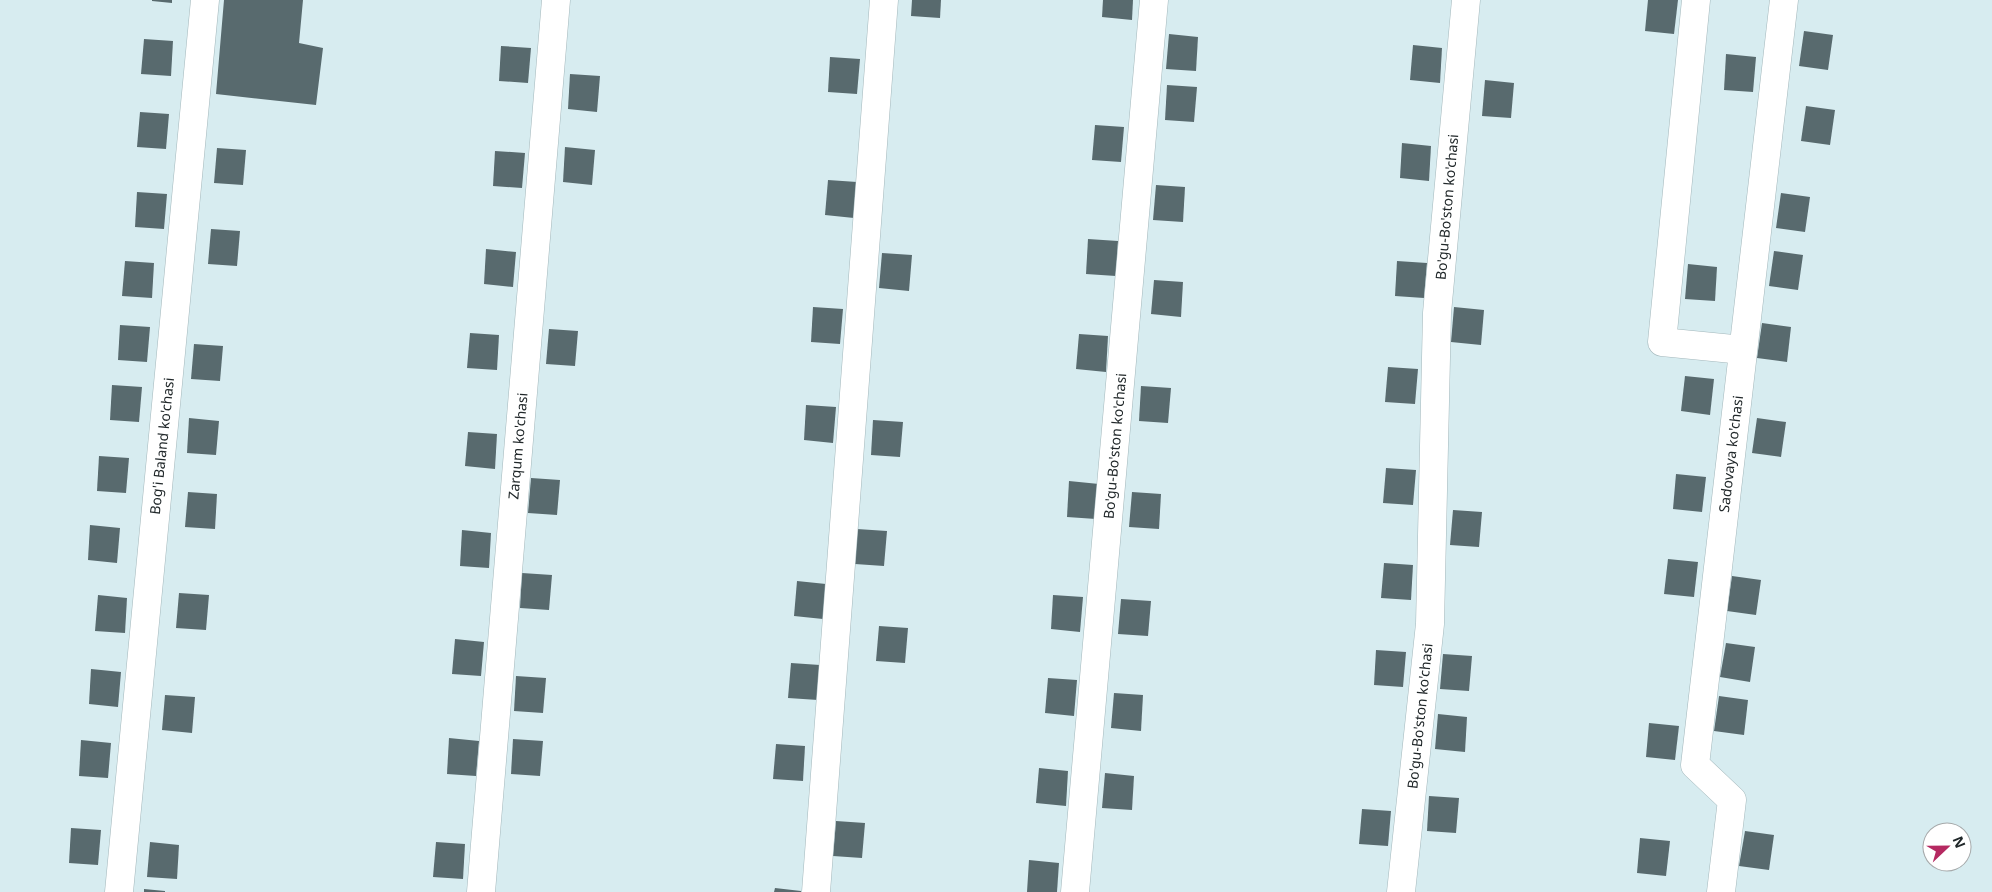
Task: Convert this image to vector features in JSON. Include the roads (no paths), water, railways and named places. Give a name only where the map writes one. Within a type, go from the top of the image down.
[{"type":"street","name":"Bog'i Baland ko'chasi","points":[[119,892],[205,0]]},
{"type":"street","name":"Zarqum ko'chasi","points":[[481,892],[556,0]]},
{"type":"street","points":[[816,892],[884,0]]},
{"type":"street","name":"Bo'gu-Bo'ston ko'chasi","points":[[1075,892],[1154,0]]},
{"type":"street","name":"Bo'gu-Bo'ston ko'chasi","points":[[1401,892],[1430,624],[1437,313],[1466,0]]},
{"type":"street","points":[[1696,0],[1662,342],[1744,350]]},
{"type":"street","name":"Sadovaya ko'chasi","points":[[1721,892],[1732,800],[1695,765],[1784,0]]}]
